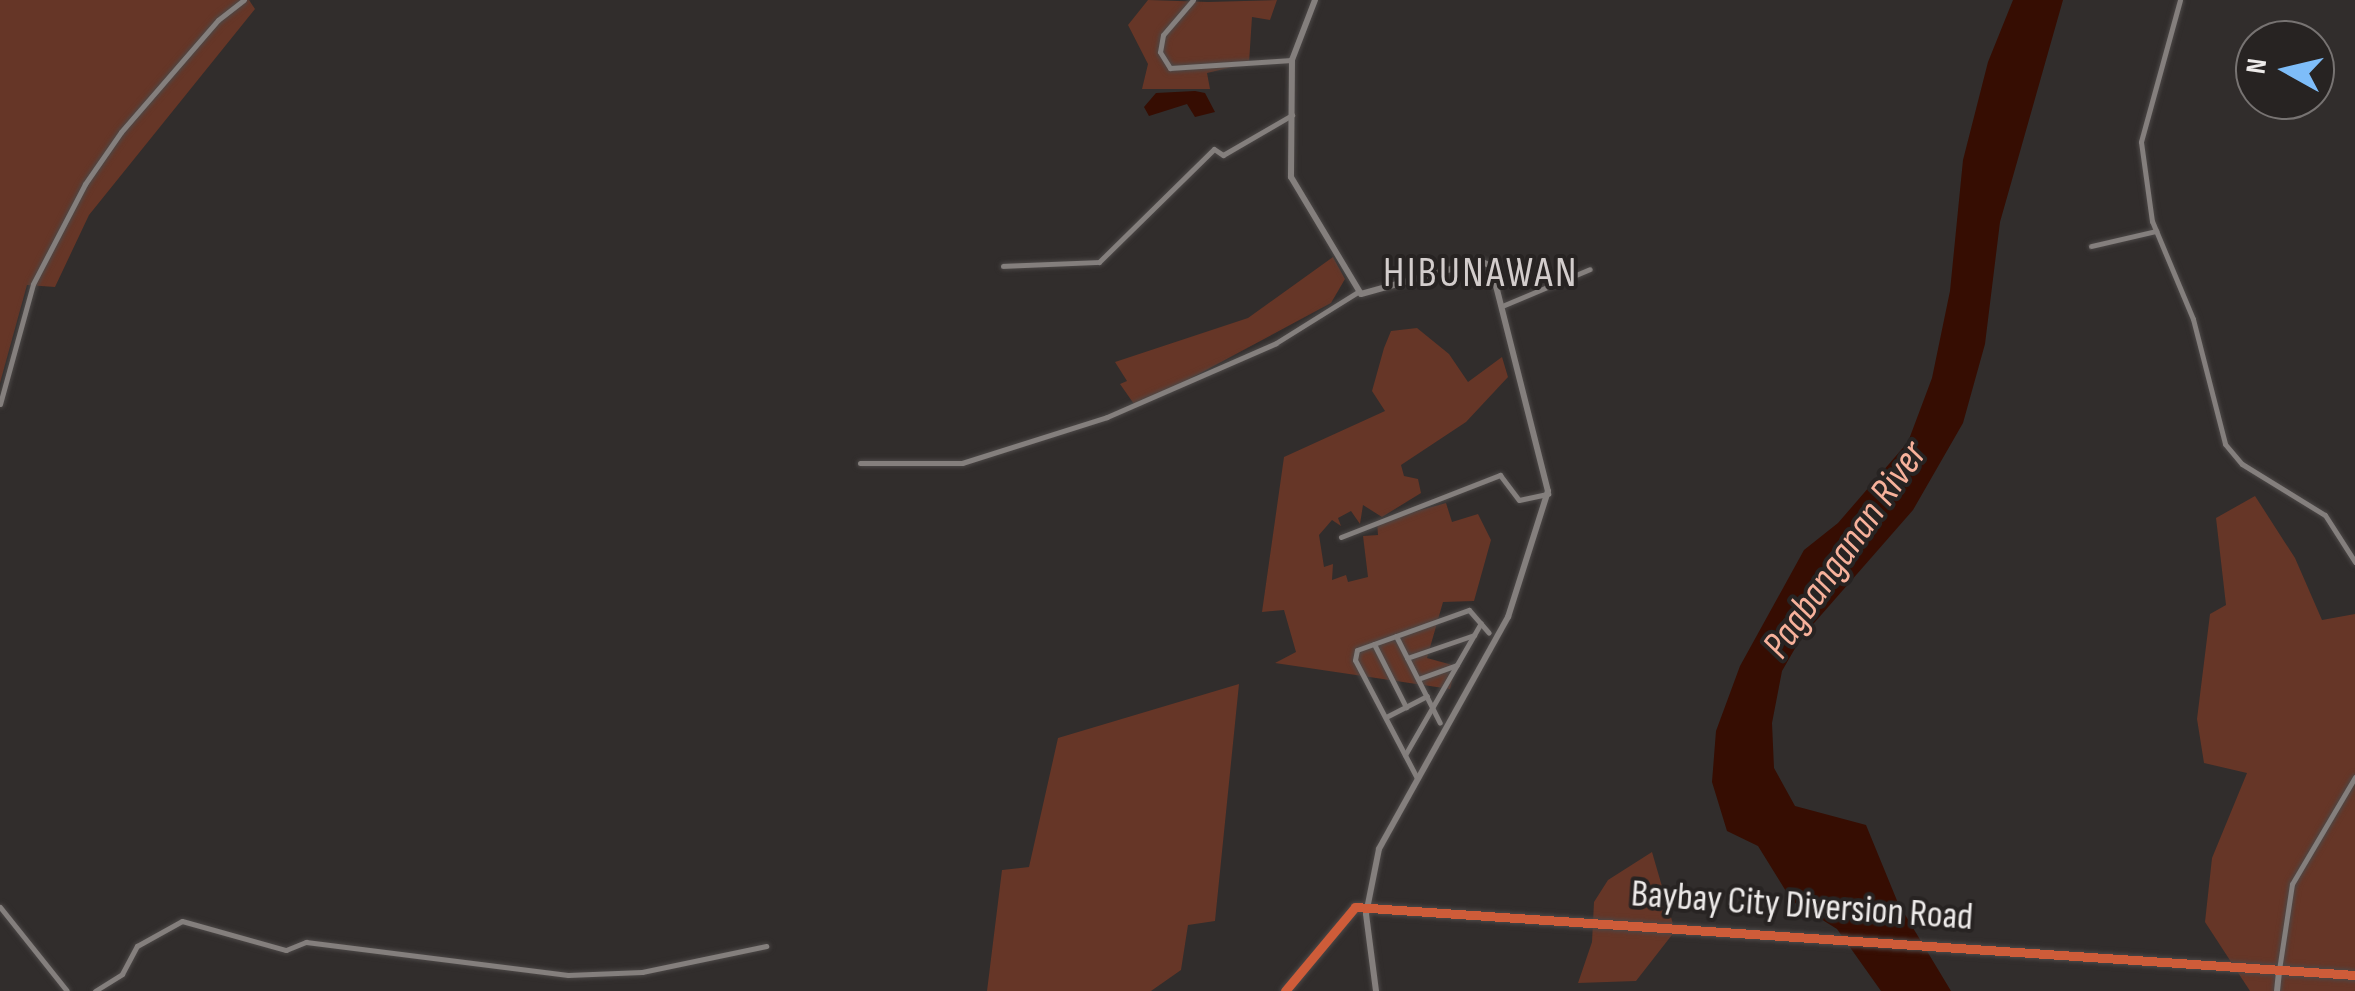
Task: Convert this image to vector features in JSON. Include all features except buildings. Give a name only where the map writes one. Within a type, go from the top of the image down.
[{"type":"highway","name":"Baybay City Diversion Road","points":[[1366,908],[2355,975]]},
{"type":"highway","points":[[1285,991],[1346,910],[1366,908]]},
{"type":"street","points":[[0,404],[33,284],[85,184],[121,132],[218,20],[244,0]]},
{"type":"street","points":[[1193,0],[1163,35],[1160,52],[1170,68],[1292,60]]},
{"type":"street","points":[[1314,0],[1292,60],[1291,177],[1358,292]]},
{"type":"street","points":[[2180,0],[2141,142],[2156,231],[2194,322],[2225,443],[2242,464],[2325,516],[2355,562]]},
{"type":"street","points":[[1002,266],[1099,262],[1214,150],[1223,155],[1292,115]]},
{"type":"street","points":[[2091,246],[2156,231]]},
{"type":"street","points":[[860,464],[962,464],[1106,417],[1276,343],[1358,292],[1370,294],[1483,261],[1492,270],[1548,494],[1510,614],[1465,688],[1443,744],[1392,816],[1366,908],[1376,991]]},
{"type":"street","points":[[1502,306],[1590,270]]},
{"type":"street","points":[[1341,536],[1500,475],[1520,500],[1548,494]]},
{"type":"street","points":[[1417,778],[1355,660],[1358,650],[1469,610],[1489,633]]},
{"type":"street","points":[[1405,754],[1482,622]]},
{"type":"street","points":[[1396,636],[1440,723]]},
{"type":"street","points":[[1407,658],[1474,636]]},
{"type":"street","points":[[1374,644],[1406,707]]},
{"type":"street","points":[[1418,679],[1457,665]]},
{"type":"street","points":[[1386,717],[1426,696]]},
{"type":"street","points":[[2277,991],[2283,909],[2292,884],[2355,777]]},
{"type":"street","points":[[0,907],[66,991]]},
{"type":"street","points":[[94,991],[122,974],[137,946],[182,922],[286,950],[306,942],[568,975],[642,972],[766,946]]},
{"type":"shaded area","points":[[0,0],[249,0],[255,9],[89,215],[55,287],[27,285],[0,383]]},
{"type":"shaded area","points":[[1148,0],[1277,0],[1270,20],[1252,17],[1249,63],[1207,73],[1210,89],[1142,89],[1148,64],[1128,25]]},
{"type":"shaded area","points":[[1333,257],[1345,279],[1331,303],[1152,399],[1134,404],[1120,384],[1127,381],[1115,362],[1248,318]]},
{"type":"shaded area","points":[[1417,328],[1449,354],[1468,382],[1502,357],[1508,377],[1466,422],[1401,465],[1404,476],[1418,479],[1421,493],[1382,517],[1363,505],[1360,524],[1351,511],[1338,518],[1341,526],[1332,520],[1319,535],[1324,567],[1333,564],[1332,580],[1346,575],[1348,582],[1368,577],[1363,536],[1378,535],[1377,522],[1446,503],[1452,522],[1478,514],[1491,540],[1474,601],[1443,602],[1427,658],[1456,666],[1450,689],[1275,663],[1296,652],[1284,610],[1262,612],[1284,457],[1385,411],[1372,391],[1384,348],[1391,331]]},
{"type":"shaded area","points":[[2255,496],[2295,558],[2322,620],[2355,614],[2355,991],[2250,991],[2205,922],[2212,858],[2247,773],[2204,763],[2197,719],[2210,614],[2226,605],[2216,518]]},
{"type":"shaded area","points":[[1239,684],[1215,921],[1188,925],[1181,970],[1151,991],[987,991],[1002,870],[1029,867],[1058,738]]},
{"type":"shaded area","points":[[1652,852],[1675,931],[1636,981],[1578,983],[1592,942],[1594,902],[1608,880]]},
{"type":"water","name":"Pagbanganan River","points":[[2013,0],[2063,0],[2000,222],[1985,344],[1963,423],[1913,510],[1801,638],[1782,671],[1772,723],[1774,768],[1795,806],[1866,825],[1898,903],[1951,991],[1881,991],[1837,929],[1792,901],[1758,846],[1727,831],[1712,782],[1716,731],[1740,666],[1804,550],[1838,523],[1908,442],[1932,378],[1950,291],[1963,160],[1988,62]]},
{"type":"water","points":[[1156,93],[1205,93],[1215,112],[1195,117],[1187,104],[1149,116],[1144,107]]},
{"type":"district","name":"HIBUNAWAN","points":[[1481,274]]}]
